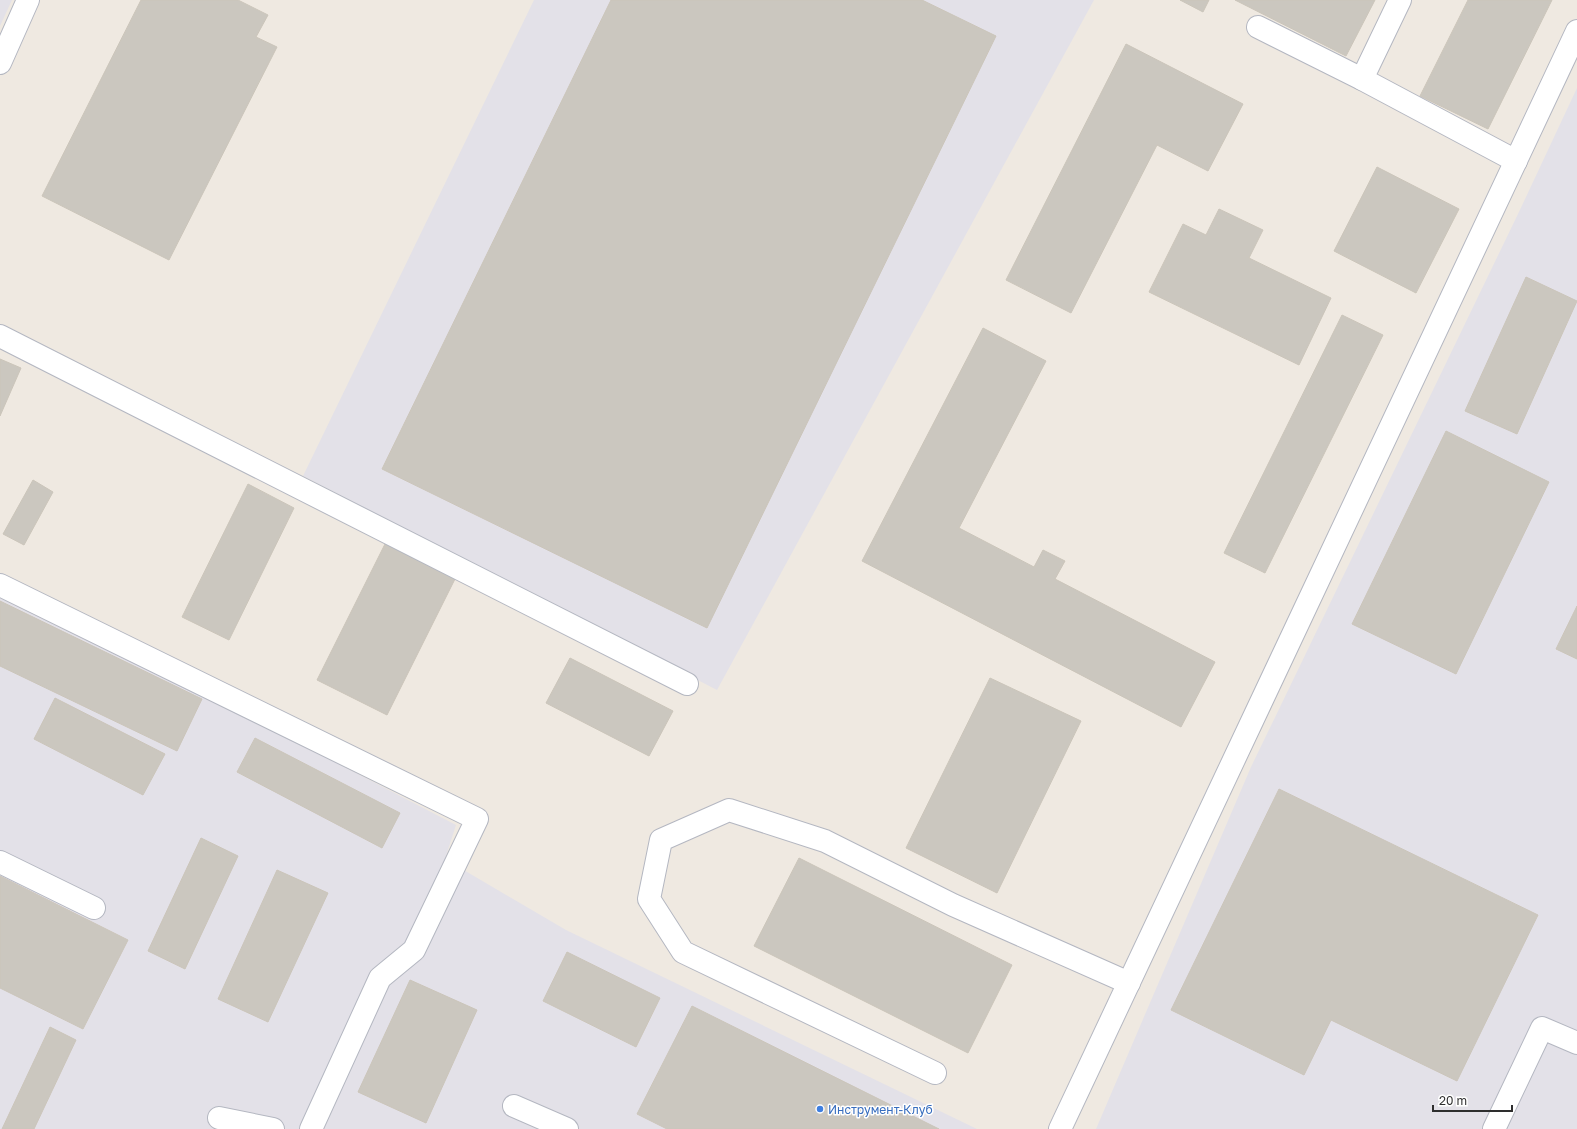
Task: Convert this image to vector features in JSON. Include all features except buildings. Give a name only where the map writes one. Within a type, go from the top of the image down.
[{"type":"lane","points":[[0,63],[28,0]]},
{"type":"lane","points":[[1362,79],[1400,0]]},
{"type":"lane","points":[[1258,26],[1362,79],[1516,161]]},
{"type":"lane","points":[[1060,1129],[1577,31]]},
{"type":"lane","points":[[0,336],[687,684]]},
{"type":"lane","points":[[0,585],[477,819],[414,950],[380,978],[311,1129]]},
{"type":"lane","points":[[935,1073],[683,952],[649,899],[661,840],[729,810],[825,841],[953,905],[1129,983]]},
{"type":"lane","points":[[0,862],[94,908]]},
{"type":"lane","points":[[1494,1129],[1542,1028],[1577,1043]]},
{"type":"lane","points":[[514,1106],[567,1129]]},
{"type":"lane","points":[[219,1118],[273,1129]]},
{"type":"shaded area","points":[[0,0],[12,0],[0,26]]},
{"type":"shaded area","points":[[534,0],[1094,0],[717,690],[303,476]]},
{"type":"shaded area","points":[[1577,88],[1577,1129],[1096,1129],[1251,767],[1518,214]]},
{"type":"shaded area","points":[[0,591],[160,671],[456,825],[445,859],[566,930],[977,1129],[0,1129]]},
{"type":"place","name":"Инструмент-Клуб","points":[[820,1109]]}]
